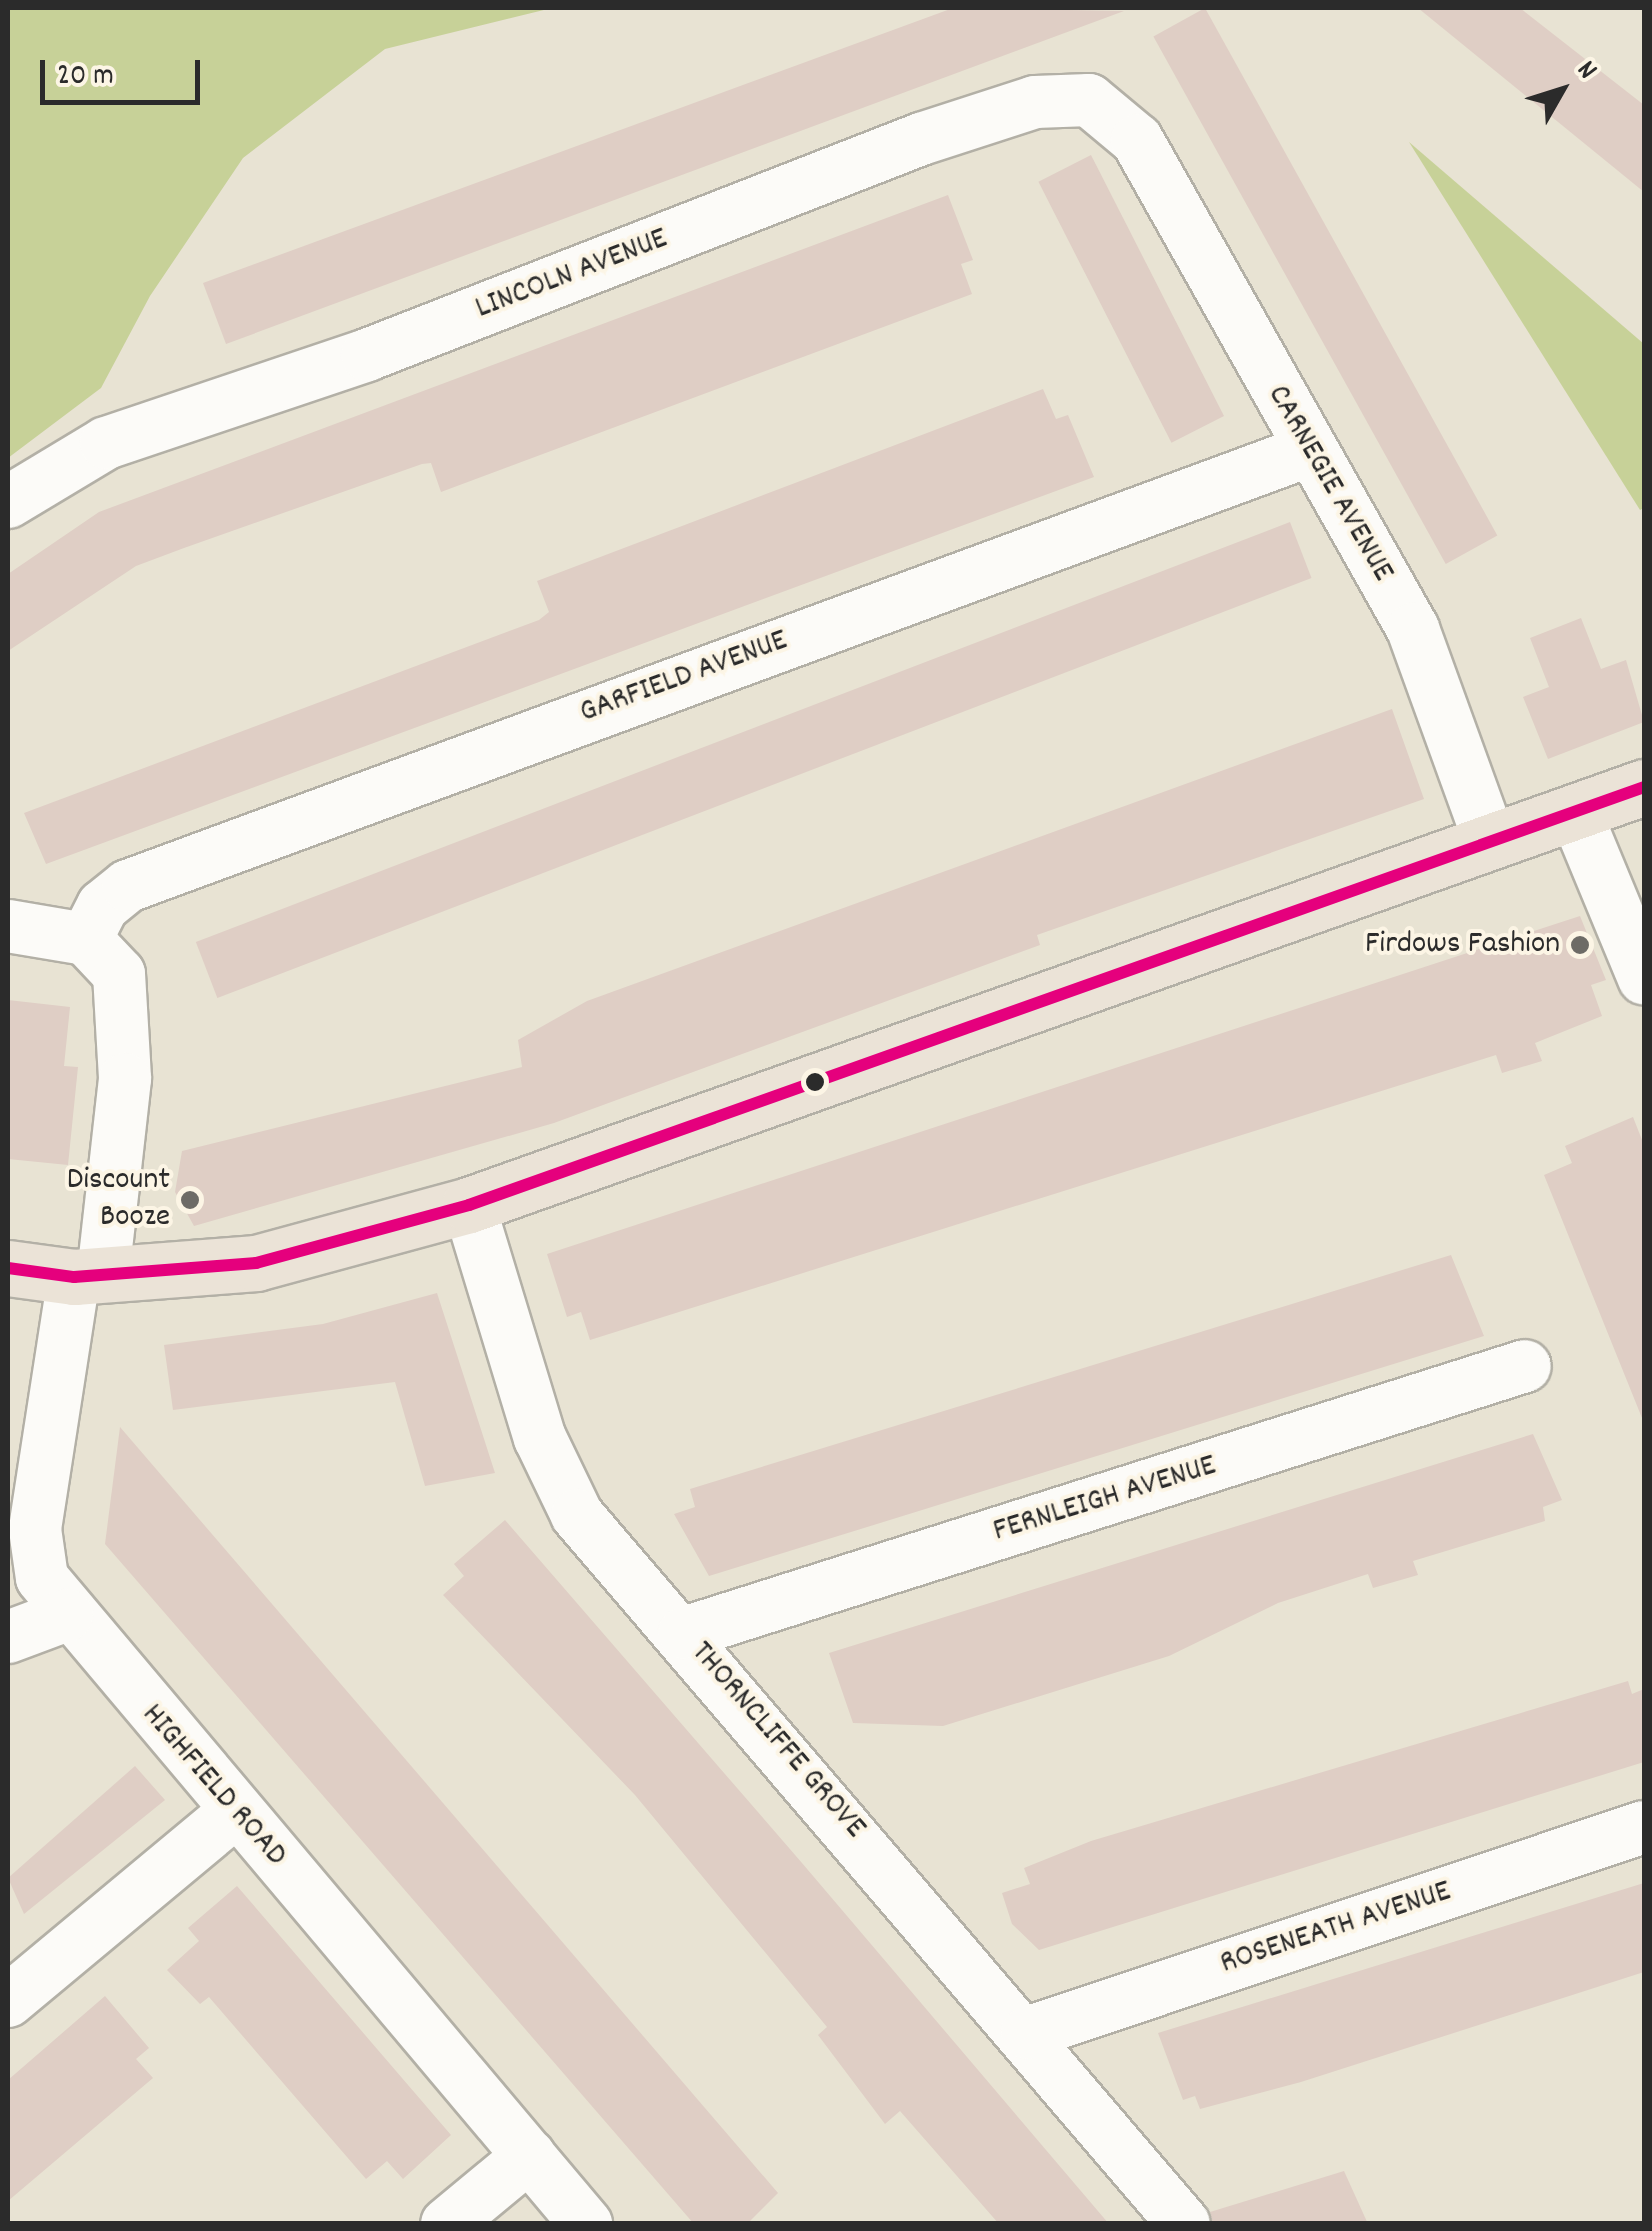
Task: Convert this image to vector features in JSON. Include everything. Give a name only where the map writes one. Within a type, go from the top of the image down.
[{"type":"main road","points":[[8,1268],[89,1276],[256,1263],[469,1205],[1644,787]]},
{"type":"street","name":"LINCOLN AVENUE","points":[[8,502],[106,443],[367,354],[1035,102],[1089,100],[1137,140]]},
{"type":"street","name":"CARNEGIE AVENUE","points":[[1137,140],[1308,452],[1414,629],[1490,842]]},
{"type":"street","name":"GARFIELD AVENUE","points":[[86,938],[103,906],[128,886],[1308,452]]},
{"type":"street","points":[[1576,814],[1644,978]]},
{"type":"street","points":[[8,926],[86,938]]},
{"type":"street","name":"HIGHFIELD ROAD","points":[[86,938],[119,974],[124,1000],[89,1276],[35,1529],[42,1578],[67,1615],[586,2224]]},
{"type":"street","name":"THORNCLIFFE GROVE","points":[[469,1205],[540,1438],[577,1515],[684,1633],[1027,2033],[1184,2224]]},
{"type":"street","name":"FERNLEIGH AVENUE","points":[[684,1633],[1525,1366]]},
{"type":"street","points":[[8,1638],[67,1615]]},
{"type":"street","points":[[8,2001],[235,1812]]},
{"type":"street","name":"ROSENEATH AVENUE","points":[[1027,2033],[1644,1826]]},
{"type":"street","points":[[447,2224],[529,2156]]},
{"type":"green space","points":[[8,8],[552,8],[385,49],[243,158],[150,296],[101,388],[8,458]]},
{"type":"green space","points":[[1409,142],[1644,344],[1644,508],[1640,510]]},
{"type":"building","points":[[953,8],[1124,11],[226,344],[203,283]]},
{"type":"building","points":[[1205,8],[1497,535],[1446,564],[1153,37]]},
{"type":"building","points":[[1418,8],[1520,8],[1644,105],[1644,192]]},
{"type":"building","points":[[1091,155],[1224,416],[1171,443],[1038,182]]},
{"type":"building","points":[[948,195],[973,260],[961,264],[972,294],[441,492],[431,463],[422,464],[184,548],[136,566],[8,651],[8,574],[99,512]]},
{"type":"building","points":[[1043,389],[1056,419],[1068,415],[1094,477],[46,864],[24,813],[539,620],[549,612],[537,581]]},
{"type":"building","points":[[1290,522],[1312,578],[217,998],[196,942]]},
{"type":"building","points":[[1581,618],[1601,669],[1626,660],[1644,722],[1548,759],[1523,697],[1549,687],[1530,638]]},
{"type":"building","points":[[1392,709],[1424,799],[1037,935],[1040,945],[554,1123],[194,1226],[175,1192],[182,1151],[522,1067],[518,1040],[587,1001]]},
{"type":"building","points":[[1580,916],[1606,980],[1591,985],[1602,1016],[1535,1043],[1542,1061],[1502,1073],[1496,1055],[590,1340],[581,1312],[567,1317],[547,1254]]},
{"type":"building","points":[[8,1000],[70,1007],[64,1066],[78,1067],[68,1165],[8,1159]]},
{"type":"building","points":[[1633,1117],[1644,1145],[1642,1418],[1544,1175],[1572,1163],[1565,1146]]},
{"type":"building","points":[[1451,1255],[1484,1336],[709,1576],[674,1514],[695,1507],[690,1489]]},
{"type":"building","points":[[437,1293],[495,1473],[425,1486],[395,1382],[173,1410],[164,1345],[323,1324]]},
{"type":"building","points":[[120,1427],[778,2193],[747,2224],[694,2224],[105,1544]]},
{"type":"building","points":[[1533,1434],[1562,1500],[1543,1507],[1545,1521],[1413,1561],[1418,1575],[1373,1588],[1368,1574],[1278,1603],[1169,1656],[943,1726],[853,1723],[829,1653]]},
{"type":"building","points":[[505,1520],[1109,2224],[999,2224],[900,2111],[885,2124],[818,2035],[827,2027],[635,1795],[443,1595],[464,1576],[454,1564]]},
{"type":"building","points":[[1628,1681],[1632,1694],[1644,1689],[1644,1762],[1039,1950],[1012,1924],[1002,1893],[1030,1884],[1024,1868],[1091,1841]]},
{"type":"building","points":[[135,1766],[165,1800],[24,1914],[8,1878]]},
{"type":"building","points":[[1644,1883],[1644,1972],[1301,2082],[1200,2109],[1195,2096],[1183,2100],[1158,2033]]},
{"type":"building","points":[[237,1886],[451,2135],[403,2179],[387,2161],[366,2179],[209,1997],[200,2004],[167,1970],[199,1941],[188,1928]]},
{"type":"building","points":[[105,1996],[149,2048],[136,2059],[153,2078],[8,2201],[8,2080]]},
{"type":"building","points":[[1344,2171],[1368,2224],[1213,2224],[1210,2212]]},
{"type":"transit line","points":[[8,1268],[74,1277],[256,1263],[469,1205],[1644,787]]},
{"type":"place","name":"Firdows Fashion","points":[[1580,945]]},
{"type":"place","name":"Discount Booze","points":[[190,1200]]}]
